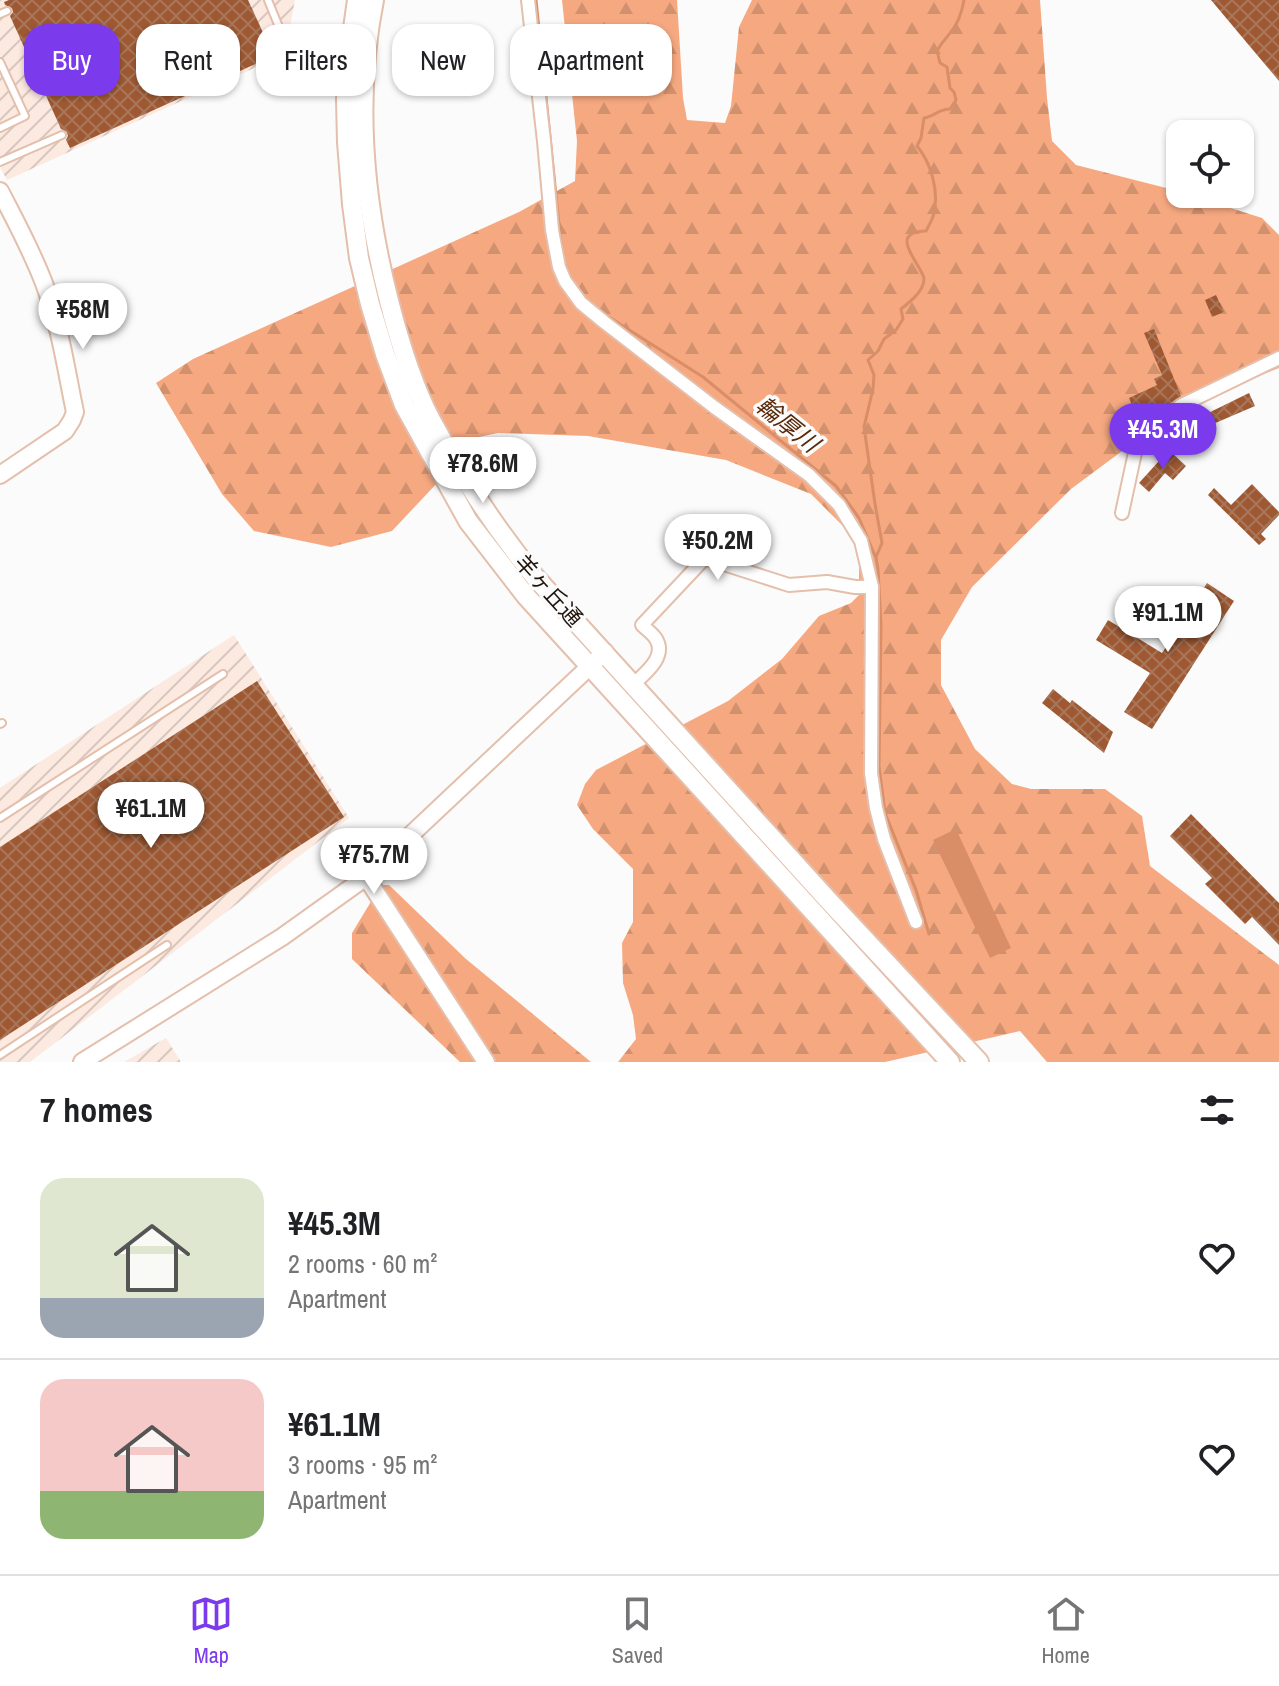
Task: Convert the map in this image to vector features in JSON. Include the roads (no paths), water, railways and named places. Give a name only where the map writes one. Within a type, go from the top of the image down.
[{"type":"main road","name":"羊ヶ丘通","points":[[357,0],[346,99],[352,204],[359,258],[385,354],[404,405],[468,521],[526,596],[950,1062]]},
{"type":"main road","name":"羊ヶ丘通","points":[[374,0],[363,100],[369,205],[399,342],[430,419],[506,541],[535,577],[818,890],[979,1062]]},
{"type":"street","points":[[528,0],[552,230],[565,281],[581,303],[604,322],[809,475],[839,505],[861,541],[872,587],[871,773],[876,808],[884,839],[916,922]]},
{"type":"street","points":[[0,191],[45,285],[56,319],[75,412],[65,431],[0,475]]},
{"type":"street","points":[[1122,513],[1136,448],[1180,406],[1279,358]]},
{"type":"street","points":[[634,684],[655,663],[658,655],[656,640],[642,625],[705,558],[789,585],[827,582],[872,587]]},
{"type":"street","points":[[82,1062],[282,937],[366,877],[605,652]]},
{"type":"street","points":[[366,877],[486,1062]]},
{"type":"lane","points":[[268,0],[278,24]]},
{"type":"lane","points":[[0,62],[25,116],[0,128]]},
{"type":"lane","points":[[0,162],[62,135]]},
{"type":"lane","points":[[0,818],[223,674]]},
{"type":"lane","points":[[0,1055],[167,945]]},
{"type":"waterway","name":"輪厚川","points":[[536,0],[560,235],[564,262],[572,281]]},
{"type":"waterway","points":[[876,557],[882,543],[864,427],[874,375],[868,360],[878,351],[884,339],[896,330],[903,319],[901,309],[922,288],[924,279],[907,243],[908,237],[914,233],[926,231],[933,215],[935,186],[930,169],[917,146],[924,118],[950,109],[956,100],[950,88],[947,67],[940,63],[937,51],[957,22],[964,0]]},
{"type":"waterway","name":"輪厚川","points":[[601,312],[703,377],[836,486],[859,518],[878,569],[881,625],[879,766],[885,813],[916,890],[929,934]]}]
